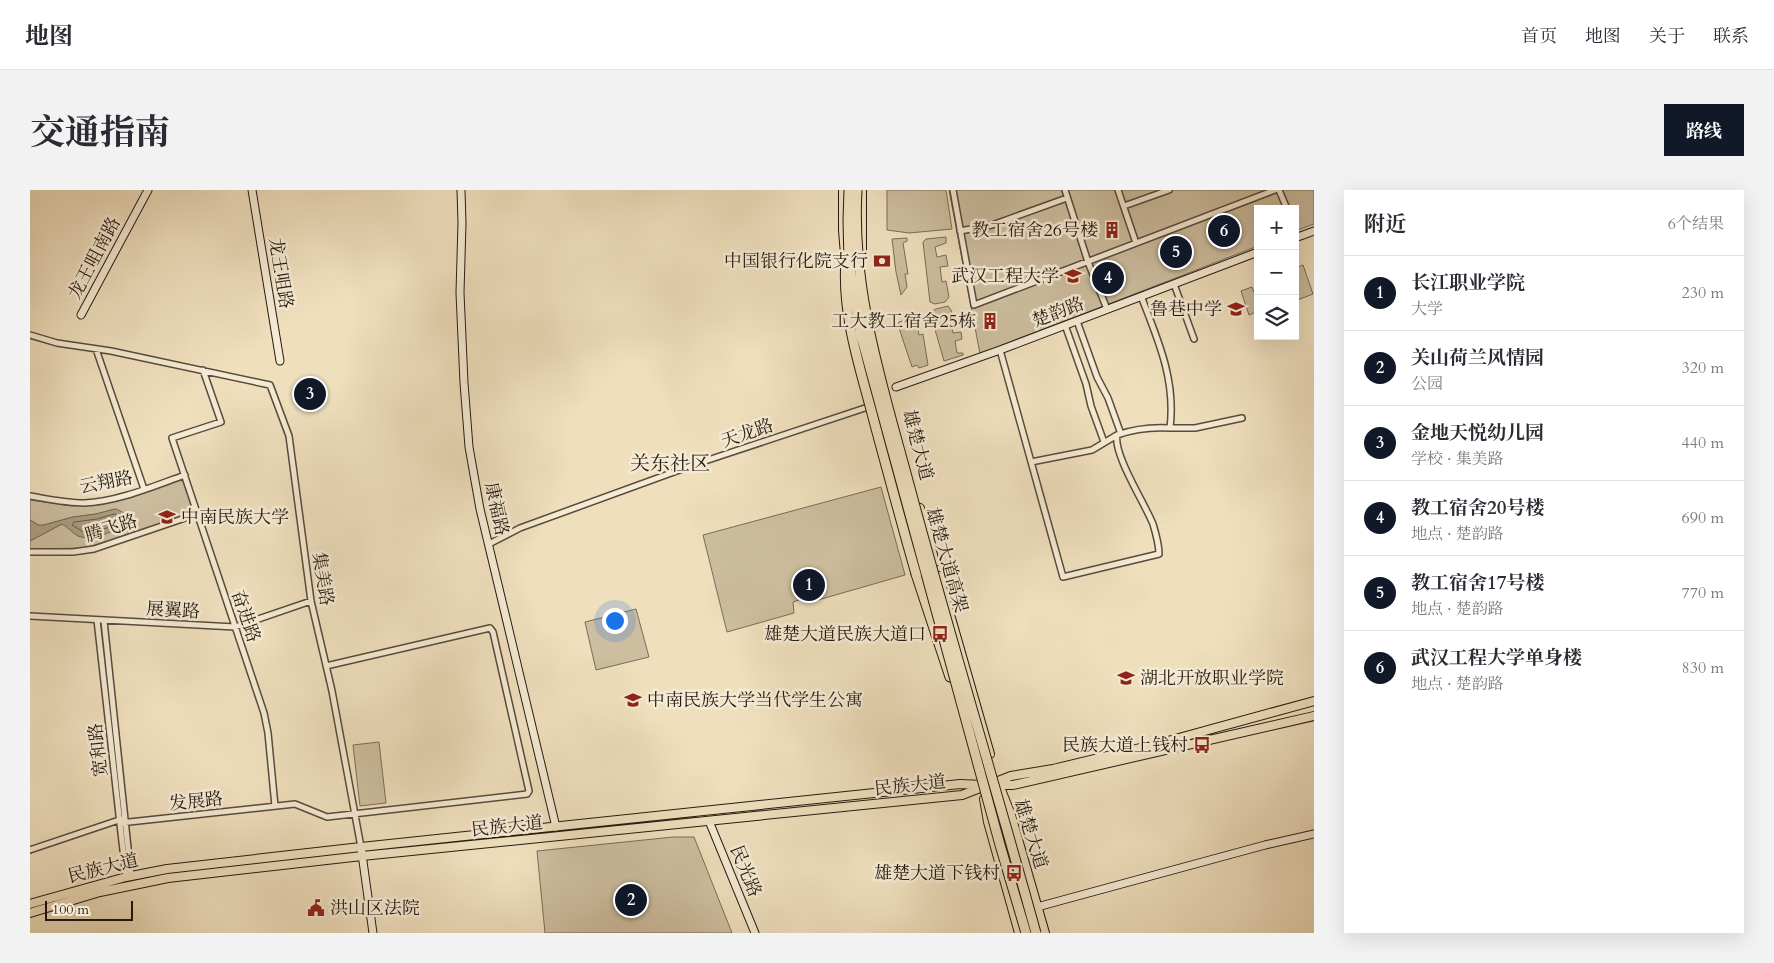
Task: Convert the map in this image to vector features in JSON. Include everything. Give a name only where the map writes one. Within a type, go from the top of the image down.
[{"type":"highway","name":"雄楚大道高架","points":[[849,190],[850,263],[861,335],[1026,933]]},
{"type":"highway","name":"雄楚大道高架","points":[[857,190],[855,211],[857,257],[869,334],[975,721],[1036,933]]},
{"type":"highway","points":[[848,220],[845,276],[847,312],[885,465],[916,574],[950,677]]},
{"type":"main road","name":"雄楚大道","points":[[843,190],[843,230],[849,296],[856,334],[950,677],[984,786],[988,822],[1019,933]]},
{"type":"main road","name":"雄楚大道","points":[[862,190],[862,255],[866,298],[872,331],[937,572],[998,783],[1011,815],[1045,933]]},
{"type":"main road","name":"民族大道","points":[[30,913],[100,892],[151,880],[362,856],[962,795],[984,786],[998,783],[1011,776],[1157,744],[1314,701]]},
{"type":"main road","name":"民族大道","points":[[998,783],[1013,785],[1314,716]]},
{"type":"main road","name":"民族大道","points":[[30,904],[128,876],[167,869],[960,784],[984,786]]},
{"type":"street","name":"龙王咀南路","points":[[81,315],[148,190]]},
{"type":"street","name":"龙王咀路","points":[[252,190],[280,361]]},
{"type":"street","name":"康福路","points":[[461,190],[460,293],[469,447],[480,509],[556,827]]},
{"type":"street","points":[[953,190],[974,305],[1277,190],[1285,205]]},
{"type":"street","points":[[1064,190],[1088,262],[1107,309]]},
{"type":"street","points":[[1118,190],[1136,244]]},
{"type":"street","points":[[1124,206],[1169,190]]},
{"type":"street","points":[[960,231],[992,225],[1067,198]]},
{"type":"street","points":[[1299,237],[1314,231]]},
{"type":"street","name":"楚韵路","points":[[896,387],[1000,350],[1254,254]]},
{"type":"street","points":[[1174,284],[1194,339]]},
{"type":"street","points":[[1141,296],[1168,371],[1170,428]]},
{"type":"street","points":[[1000,350],[1063,577],[1159,554],[1159,546],[1153,524],[1128,472],[1116,441],[1119,434],[1108,398],[1097,378],[1077,320]]},
{"type":"street","points":[[1065,325],[1104,442]]},
{"type":"street","points":[[30,335],[57,343],[203,370]]},
{"type":"street","points":[[96,349],[144,489]]},
{"type":"street","name":"奋进路","points":[[203,370],[221,422],[172,438],[266,720],[275,806]]},
{"type":"street","name":"集美路","points":[[203,370],[270,385],[289,436],[311,600],[326,666],[361,847]]},
{"type":"street","name":"天龙路","points":[[489,544],[520,528],[696,464],[875,405]]},
{"type":"street","points":[[1031,462],[1092,450],[1119,434],[1157,428],[1195,428],[1242,418]]},
{"type":"street","name":"云翔路","points":[[30,496],[69,502],[89,502],[110,499],[185,476]]},
{"type":"street","name":"腾飞路","points":[[30,552],[73,552],[94,549],[197,514]]},
{"type":"street","name":"展翼路","points":[[30,616],[235,626],[311,600]]},
{"type":"street","name":"宽和路","points":[[97,620],[128,876]]},
{"type":"street","name":"宽和路","points":[[104,620],[122,821]]},
{"type":"street","name":"发展路","points":[[30,850],[122,821],[295,804],[327,818],[527,794],[529,791],[493,632],[490,628],[326,666]]},
{"type":"street","name":"民光路","points":[[709,821],[755,933]]},
{"type":"street","points":[[1037,907],[1256,847],[1314,834]]},
{"type":"street","points":[[361,847],[373,933]]},
{"type":"shaded area","points":[[887,190],[946,190],[952,229],[909,233],[887,230]]},
{"type":"shaded area","name":"武汉工程大学","points":[[949,190],[1314,190],[1314,224],[1299,230],[1299,205],[1254,205],[1254,248],[980,354]]},
{"type":"shaded area","points":[[946,237],[946,243],[935,247],[937,257],[946,255],[948,266],[940,267],[942,282],[946,281],[949,297],[945,302],[935,304],[930,302],[923,242],[926,239]]},
{"type":"shaded area","points":[[907,238],[907,241],[903,243],[908,274],[905,274],[907,287],[901,295],[892,239]]},
{"type":"shaded area","points":[[1303,265],[1313,294],[1299,299],[1299,295],[1299,266]]},
{"type":"shaded area","points":[[1252,287],[1254,292],[1254,313],[1249,315],[1241,291]]},
{"type":"shaded area","points":[[948,306],[951,310],[952,316],[950,316],[953,333],[961,332],[962,339],[955,341],[957,353],[963,353],[963,355],[944,361],[930,312]]},
{"type":"shaded area","points":[[916,318],[919,335],[923,334],[928,365],[919,368],[917,365],[912,367],[898,325],[899,322]]},
{"type":"shaded area","points":[[179,480],[183,481],[193,511],[190,514],[86,548],[30,549],[30,541],[62,524],[120,529],[127,523],[115,509],[40,526],[30,520],[30,500],[72,506],[95,505]]},
{"type":"shaded area","points":[[881,487],[905,575],[818,600],[815,594],[793,602],[794,613],[727,632],[703,535]]},
{"type":"shaded area","points":[[636,609],[649,657],[596,670],[585,622]]},
{"type":"shaded area","points":[[379,742],[386,803],[360,806],[353,745]]},
{"type":"shaded area","points":[[673,837],[694,837],[732,933],[545,933],[537,851]]},
{"type":"water","points":[[115,509],[124,514],[127,518],[127,523],[111,532],[83,537],[76,535],[62,524],[30,541],[30,520],[38,525],[44,525]]},
{"type":"place","name":"教工宿舍26号楼","points":[[1112,230]]},
{"type":"place","name":"武汉工程大学单身楼","points":[[1224,231]]},
{"type":"place","name":"教工宿舍17号楼","points":[[1176,252]]},
{"type":"place","name":"中国银行化院支行","points":[[882,261]]},
{"type":"place","name":"武汉工程大学","points":[[1073,276]]},
{"type":"place","name":"教工宿舍20号楼","points":[[1108,278]]},
{"type":"place","name":"鲁巷中学","points":[[1236,309]]},
{"type":"place","name":"工大教工宿舍25栋","points":[[990,321]]},
{"type":"place","name":"金地天悦幼儿园","points":[[310,394]]},
{"type":"place","name":"中南民族大学","points":[[167,517]]},
{"type":"place","name":"长江职业学院","points":[[809,585]]},
{"type":"place","name":"雄楚大道民族大道口","points":[[940,634]]},
{"type":"place","name":"湖北开放职业学院","points":[[1126,678]]},
{"type":"place","name":"中南民族大学当代学生公寓","points":[[633,700]]},
{"type":"place","name":"民族大道上钱村","points":[[1202,745]]},
{"type":"place","name":"雄楚大道下钱村","points":[[1014,873]]},
{"type":"place","name":"关山荷兰风情园","points":[[631,900]]},
{"type":"place","name":"洪山区法院","points":[[316,908]]},
{"type":"district","name":"关东社区","points":[[670,463]]}]
